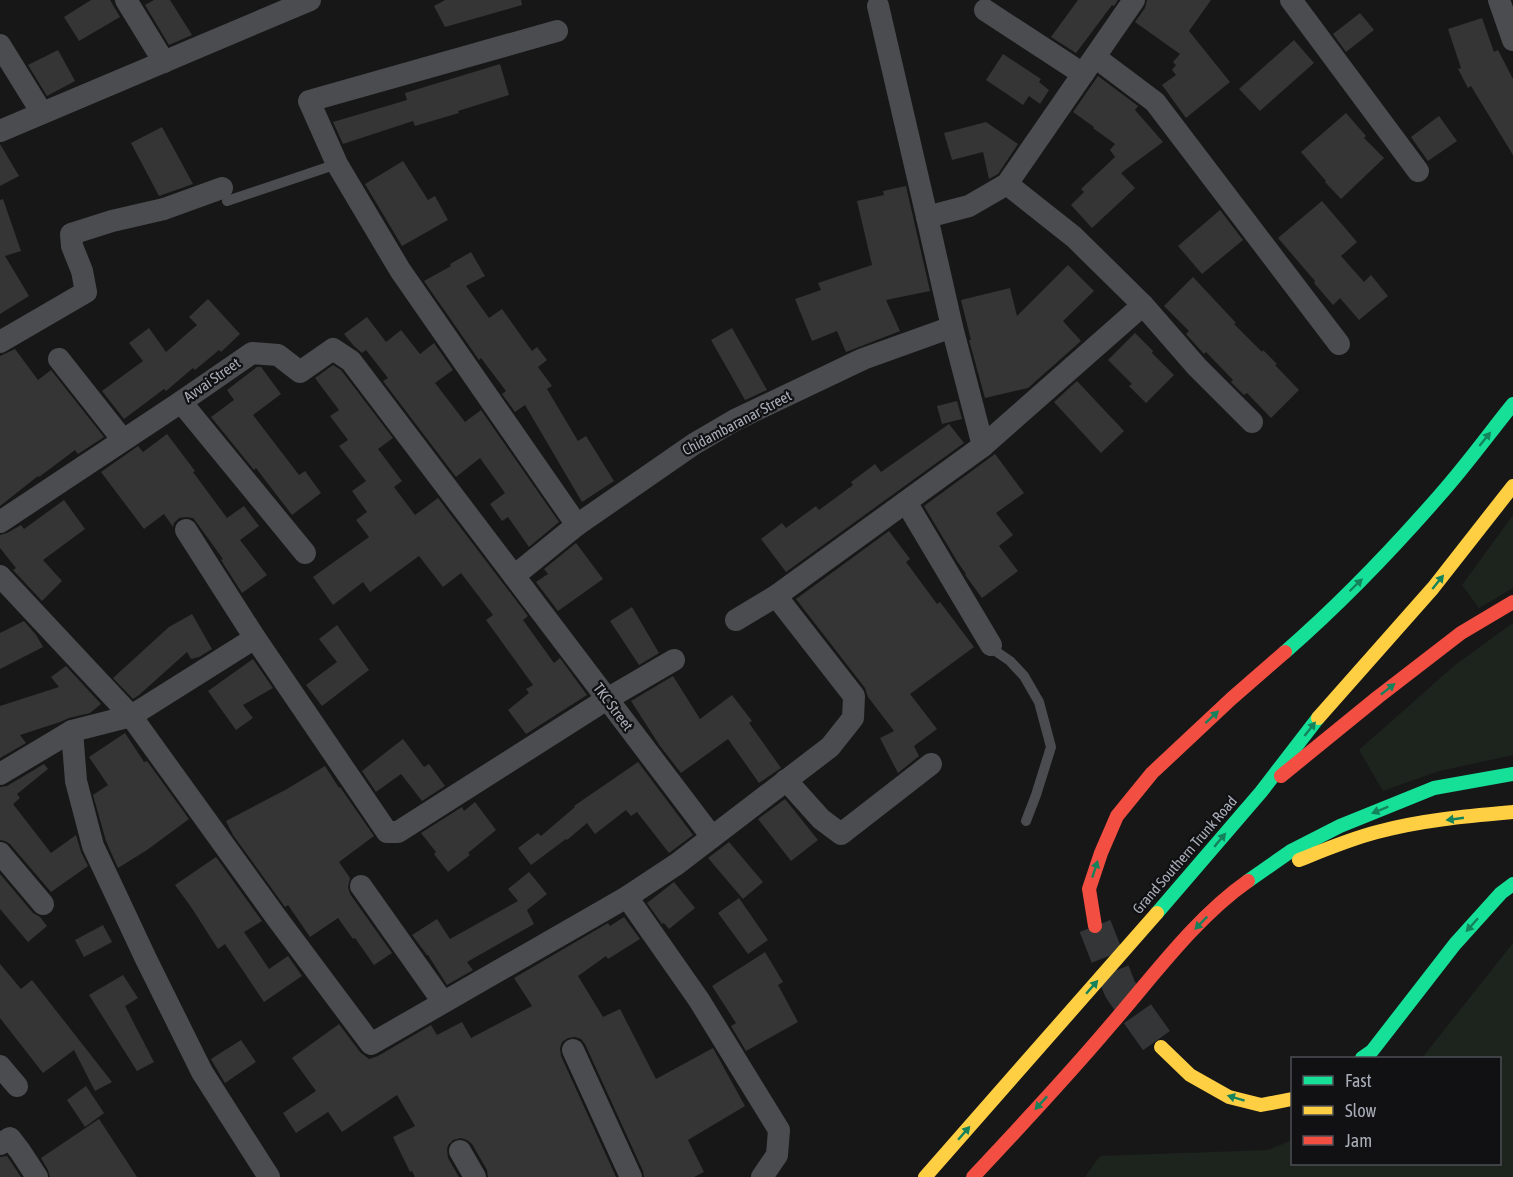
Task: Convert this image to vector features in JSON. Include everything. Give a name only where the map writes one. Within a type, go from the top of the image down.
[{"type":"main road","points":[[1095,926],[1089,889],[1117,816],[1152,773],[1311,628],[1382,559],[1440,495],[1513,404]]},
{"type":"main road","points":[[1261,792],[1324,710],[1433,588],[1513,486]]},
{"type":"main road","name":"Grand Southern Trunk Road","points":[[925,1177],[1261,792],[1461,633],[1513,602]]},
{"type":"main road","points":[[973,1177],[1081,1060],[1176,949],[1207,916],[1244,884],[1291,851],[1340,826],[1434,788],[1513,774]]},
{"type":"main road","points":[[1244,884],[1331,847],[1386,830],[1513,812]]},
{"type":"main road","points":[[1364,1057],[1372,1051],[1455,944],[1501,893],[1513,884]]},
{"type":"main road","points":[[1161,1047],[1190,1075],[1229,1097],[1261,1105],[1291,1099]]},
{"type":"street","points":[[126,0],[164,62]]},
{"type":"street","points":[[0,131],[164,62],[285,5],[310,0]]},
{"type":"street","points":[[927,217],[969,206],[1007,184],[1134,0]]},
{"type":"street","points":[[1291,0],[1418,171]]},
{"type":"street","points":[[1499,0],[1513,40]]},
{"type":"street","points":[[878,6],[952,327],[983,446]]},
{"type":"street","points":[[985,10],[1155,102],[1339,344]]},
{"type":"street","points":[[557,31],[309,101],[337,164],[400,270],[577,525]]},
{"type":"street","points":[[0,45],[42,113]]},
{"type":"street","points":[[1007,184],[1074,237],[1143,305],[1197,367],[1252,422]]},
{"type":"street","points":[[0,342],[86,292],[82,271],[72,246],[71,234],[112,221],[225,194]]},
{"type":"street","points":[[736,620],[776,596],[983,446],[1143,305]]},
{"type":"street","name":"Chidambaranar Street","points":[[514,576],[577,525],[694,444],[735,420],[863,359],[952,327]]},
{"type":"street","name":"Avvai Street","points":[[0,522],[252,353],[278,354],[300,372],[333,349],[351,361],[514,576]]},
{"type":"street","points":[[59,359],[123,440]]},
{"type":"street","points":[[180,402],[305,553]]},
{"type":"street","points":[[906,502],[991,645]]},
{"type":"street","points":[[186,530],[255,638],[384,828],[392,833],[398,832],[607,699],[674,660]]},
{"type":"street","points":[[0,576],[131,716],[370,1044],[627,897],[677,864],[830,747],[853,718],[854,696],[776,596]]},
{"type":"street","name":"TKC Street","points":[[514,576],[712,837]]},
{"type":"street","points":[[0,774],[72,731],[131,716],[255,638]]},
{"type":"street","points":[[72,731],[76,781],[93,846],[202,1072],[269,1177]]},
{"type":"street","points":[[786,780],[821,819],[841,834],[931,764]]},
{"type":"street","points":[[0,853],[43,904]]},
{"type":"street","points":[[362,886],[443,1002]]},
{"type":"street","points":[[627,897],[699,1000],[779,1130],[777,1155],[762,1177]]},
{"type":"street","points":[[573,1050],[631,1177]]},
{"type":"street","points":[[0,1066],[16,1086]]},
{"type":"street","points":[[0,1144],[10,1138],[37,1177]]},
{"type":"street","points":[[460,1151],[475,1177]]},
{"type":"lane","points":[[225,194],[337,164]]},
{"type":"lane","points":[[991,645],[1024,676],[1039,702],[1050,747],[1026,821]]},
{"type":"shaded area","points":[[1513,515],[1513,588],[1479,608],[1462,585]]},
{"type":"shaded area","points":[[1513,623],[1513,755],[1439,771],[1383,791],[1359,750],[1455,665]]},
{"type":"shaded area","points":[[1513,943],[1513,1177],[1085,1177],[1100,1156],[1268,1150],[1291,1140],[1291,1165],[1501,1165],[1501,1057],[1423,1057]]},
{"type":"building","points":[[91,0],[110,0],[120,17],[79,41],[64,17]]},
{"type":"building","points":[[154,0],[170,0],[192,35],[169,45],[145,5]]},
{"type":"building","points":[[445,0],[521,0],[522,5],[445,27],[434,6]]},
{"type":"building","points":[[1078,0],[1118,0],[1076,53],[1051,37]]},
{"type":"building","points":[[1147,0],[1211,0],[1189,31],[1230,82],[1186,118],[1162,85],[1176,75],[1172,70],[1176,65],[1173,62],[1180,54],[1135,22],[1145,8]]},
{"type":"building","points":[[1360,13],[1374,30],[1346,52],[1333,34]]},
{"type":"building","points":[[1482,18],[1494,52],[1498,50],[1513,79],[1513,155],[1471,86],[1468,88],[1458,69],[1461,68],[1448,29]]},
{"type":"building","points":[[1294,40],[1314,63],[1260,111],[1239,89]]},
{"type":"building","points":[[58,50],[75,81],[47,96],[28,65]]},
{"type":"building","points":[[1003,54],[1041,79],[1039,82],[1049,90],[1040,104],[1029,96],[1023,105],[986,80]]},
{"type":"building","points":[[500,64],[509,95],[458,111],[459,113],[415,126],[413,121],[343,144],[333,122],[407,100],[405,93]]},
{"type":"building","points":[[1098,76],[1138,106],[1135,110],[1163,142],[1121,173],[1135,188],[1092,228],[1071,205],[1084,192],[1081,189],[1115,157],[1110,150],[1115,144],[1073,112]]},
{"type":"building","points":[[1346,113],[1366,136],[1364,138],[1384,158],[1341,199],[1301,152]]},
{"type":"building","points":[[1439,116],[1457,141],[1428,161],[1411,137]]},
{"type":"building","points":[[986,122],[1018,144],[998,174],[989,179],[983,152],[952,160],[944,133]]},
{"type":"building","points":[[162,127],[193,184],[159,196],[131,143]]},
{"type":"building","points":[[0,144],[19,176],[0,186]]},
{"type":"building","points":[[403,161],[428,200],[435,196],[448,220],[402,246],[365,184]]},
{"type":"building","points":[[906,186],[930,291],[886,300],[900,331],[846,352],[837,331],[812,341],[795,299],[821,290],[818,283],[872,265],[857,201],[884,195],[883,191]]},
{"type":"building","points":[[3,199],[21,251],[5,256],[29,296],[0,314],[0,200]]},
{"type":"building","points":[[1322,201],[1357,242],[1341,256],[1364,282],[1371,275],[1388,296],[1359,320],[1340,298],[1333,305],[1278,238]]},
{"type":"building","points":[[1220,210],[1243,240],[1202,274],[1178,246]]},
{"type":"building","points":[[471,252],[485,276],[466,286],[489,318],[502,309],[532,351],[537,347],[547,360],[538,367],[552,386],[547,389],[578,441],[586,436],[614,481],[582,502],[525,405],[515,412],[502,394],[506,391],[481,358],[479,360],[424,281]]},
{"type":"building","points":[[1068,265],[1094,291],[1063,321],[1081,341],[1028,388],[985,398],[961,300],[1010,288],[1017,316]]},
{"type":"building","points":[[1193,277],[1236,323],[1234,324],[1277,364],[1275,365],[1299,390],[1271,418],[1247,393],[1244,395],[1231,382],[1233,380],[1206,352],[1204,354],[1186,334],[1189,331],[1164,306]]},
{"type":"building","points":[[208,299],[240,334],[221,352],[219,350],[195,370],[193,368],[166,391],[164,389],[124,419],[102,391],[143,361],[129,343],[149,328],[166,352],[197,325],[189,317]]},
{"type":"building","points":[[367,317],[386,342],[401,330],[420,354],[434,343],[453,370],[435,383],[465,422],[481,410],[559,522],[529,547],[508,517],[502,521],[490,504],[505,493],[480,458],[456,477],[383,381],[388,378],[366,350],[362,353],[344,334]]},
{"type":"building","points":[[732,328],[767,390],[745,400],[711,340]]},
{"type":"building","points":[[1135,333],[1174,375],[1146,403],[1129,386],[1132,384],[1108,360]]},
{"type":"building","points":[[15,349],[38,380],[51,370],[104,437],[78,454],[75,450],[0,506],[0,356]]},
{"type":"building","points":[[333,365],[341,370],[393,438],[378,449],[402,481],[394,487],[415,515],[438,498],[528,616],[523,620],[554,663],[560,658],[587,695],[526,734],[508,710],[529,693],[526,689],[533,685],[486,620],[493,615],[461,573],[443,587],[419,556],[370,592],[363,582],[333,605],[313,577],[369,537],[356,520],[367,512],[352,491],[366,481],[339,446],[348,440],[330,416],[339,410],[315,378]]},
{"type":"building","points":[[257,367],[261,367],[281,394],[253,415],[299,475],[305,471],[321,493],[292,515],[256,468],[254,470],[211,417],[234,400],[227,390]]},
{"type":"building","points":[[1077,381],[1124,431],[1101,453],[1054,402]]},
{"type":"building","points":[[957,401],[962,419],[942,424],[937,406]]},
{"type":"building","points":[[949,424],[964,443],[786,572],[761,539],[782,523],[786,528],[816,506],[819,510],[853,485],[851,482],[875,464],[881,472]]},
{"type":"building","points":[[167,434],[227,518],[244,506],[259,526],[240,540],[267,575],[242,593],[221,560],[223,559],[193,518],[179,518],[173,527],[164,514],[144,529],[101,472],[138,446],[143,452]]},
{"type":"building","points":[[995,454],[1024,493],[996,513],[1013,535],[999,546],[1018,571],[982,598],[965,575],[924,506]]},
{"type":"building","points":[[64,500],[85,529],[43,560],[62,581],[42,601],[13,570],[16,568],[0,548],[0,535],[21,525],[24,529]]},
{"type":"building","points":[[889,531],[910,559],[906,562],[937,604],[940,602],[974,647],[910,694],[937,729],[914,746],[919,756],[898,773],[880,738],[894,731],[868,697],[865,688],[796,599]]},
{"type":"building","points":[[576,543],[603,579],[558,611],[536,582],[548,574],[544,569]]},
{"type":"building","points":[[632,607],[659,653],[639,665],[610,621]]},
{"type":"building","points":[[192,614],[212,649],[191,659],[187,652],[133,699],[113,678],[169,627]]},
{"type":"building","points":[[24,621],[43,647],[0,669],[0,633]]},
{"type":"building","points":[[337,625],[369,670],[322,706],[306,685],[337,662],[319,639]]},
{"type":"building","points":[[253,659],[273,688],[243,705],[253,718],[236,730],[208,691]]},
{"type":"building","points":[[66,666],[101,704],[90,713],[20,735],[26,743],[0,758],[0,706],[59,687],[51,677]]},
{"type":"building","points":[[673,676],[700,719],[732,695],[752,721],[749,723],[781,768],[759,783],[728,739],[681,773],[660,746],[631,701]]},
{"type":"building","points":[[125,733],[144,762],[147,761],[189,819],[118,868],[106,841],[93,795],[108,785],[89,757]]},
{"type":"building","points":[[403,739],[424,767],[429,764],[445,786],[422,801],[401,774],[376,792],[362,771]]},
{"type":"building","points":[[638,762],[693,835],[669,853],[637,812],[631,816],[626,810],[595,834],[587,823],[531,865],[518,848],[538,833],[541,836],[574,806]]},
{"type":"building","points":[[44,764],[48,769],[17,794],[20,798],[13,804],[51,853],[76,835],[88,866],[51,892],[10,844],[0,840],[0,787],[7,786]]},
{"type":"building","points":[[325,766],[374,836],[339,862],[350,878],[348,887],[350,894],[392,953],[374,965],[338,918],[310,937],[288,905],[285,907],[233,835],[226,821]]},
{"type":"building","points":[[785,799],[818,840],[791,861],[758,819]]},
{"type":"building","points":[[475,802],[496,830],[448,872],[421,833],[462,807],[464,811]]},
{"type":"building","points":[[729,842],[763,882],[743,899],[708,858]]},
{"type":"building","points":[[216,857],[262,921],[244,932],[269,969],[288,956],[302,976],[264,1002],[225,944],[218,949],[175,885]]},
{"type":"building","points":[[529,872],[547,894],[527,910],[534,924],[467,962],[473,970],[447,985],[412,935],[437,919],[450,939],[518,901],[508,889]]},
{"type":"building","points":[[0,874],[47,926],[28,942],[0,909]]},
{"type":"building","points":[[674,882],[695,908],[669,929],[664,923],[662,924],[647,903]]},
{"type":"building","points":[[739,898],[768,940],[748,954],[718,913]]},
{"type":"building","points":[[624,917],[640,939],[608,959],[606,956],[578,976],[603,1017],[620,1009],[656,1079],[713,1048],[745,1106],[688,1140],[704,1172],[694,1177],[644,1177],[585,1044],[581,1039],[575,1037],[562,1042],[561,1056],[616,1177],[488,1177],[487,1170],[472,1144],[461,1138],[453,1140],[447,1150],[448,1158],[459,1177],[415,1177],[412,1171],[410,1172],[393,1137],[415,1126],[397,1095],[342,1132],[328,1112],[296,1133],[283,1113],[316,1091],[292,1058],[339,1024],[360,1052],[369,1059],[431,1025],[437,1035],[462,1022],[471,1038],[532,1006],[514,978],[608,923],[610,926]]},
{"type":"building","points":[[103,925],[112,942],[84,957],[75,940]]},
{"type":"building","points":[[765,952],[783,982],[778,985],[798,1022],[746,1051],[731,1026],[736,1023],[712,986]]},
{"type":"building","points":[[0,964],[21,989],[32,980],[112,1082],[95,1091],[74,1050],[43,1073],[0,1018]]},
{"type":"building","points":[[123,975],[138,998],[125,1006],[154,1062],[137,1071],[89,995]]},
{"type":"building","points":[[241,1040],[256,1062],[225,1083],[211,1059]]},
{"type":"building","points":[[86,1086],[104,1113],[85,1127],[67,1100]]},
{"type":"building","points":[[99,1119],[137,1177],[50,1177],[41,1158]]},
{"type":"building","points":[[7,1156],[21,1177],[0,1177],[0,1157]]},
{"type":"tunnel","points":[[1095,926],[1120,989],[1161,1047]]},
{"type":"traffic: fast","points":[[1285,652],[1365,577],[1402,537],[1458,474],[1513,404]]},
{"type":"traffic: fast","points":[[1157,913],[1261,792],[1318,718]]},
{"type":"traffic: fast","points":[[1248,881],[1291,851],[1340,826],[1434,788],[1513,774]]},
{"type":"traffic: fast","points":[[1363,1057],[1372,1051],[1455,944],[1501,893],[1513,884]]},
{"type":"traffic: slow","points":[[1318,718],[1433,588],[1513,486]]},
{"type":"traffic: slow","points":[[1299,860],[1357,838],[1410,824],[1513,812]]},
{"type":"traffic: slow","points":[[925,1177],[1157,913]]},
{"type":"traffic: slow","points":[[1161,1047],[1190,1075],[1229,1097],[1261,1105],[1291,1099]]},
{"type":"traffic: jam","points":[[1281,776],[1461,633],[1513,602]]},
{"type":"traffic: jam","points":[[1095,926],[1089,889],[1117,816],[1152,773],[1285,652]]},
{"type":"traffic: jam","points":[[973,1177],[1076,1065],[1192,931],[1248,881]]}]
